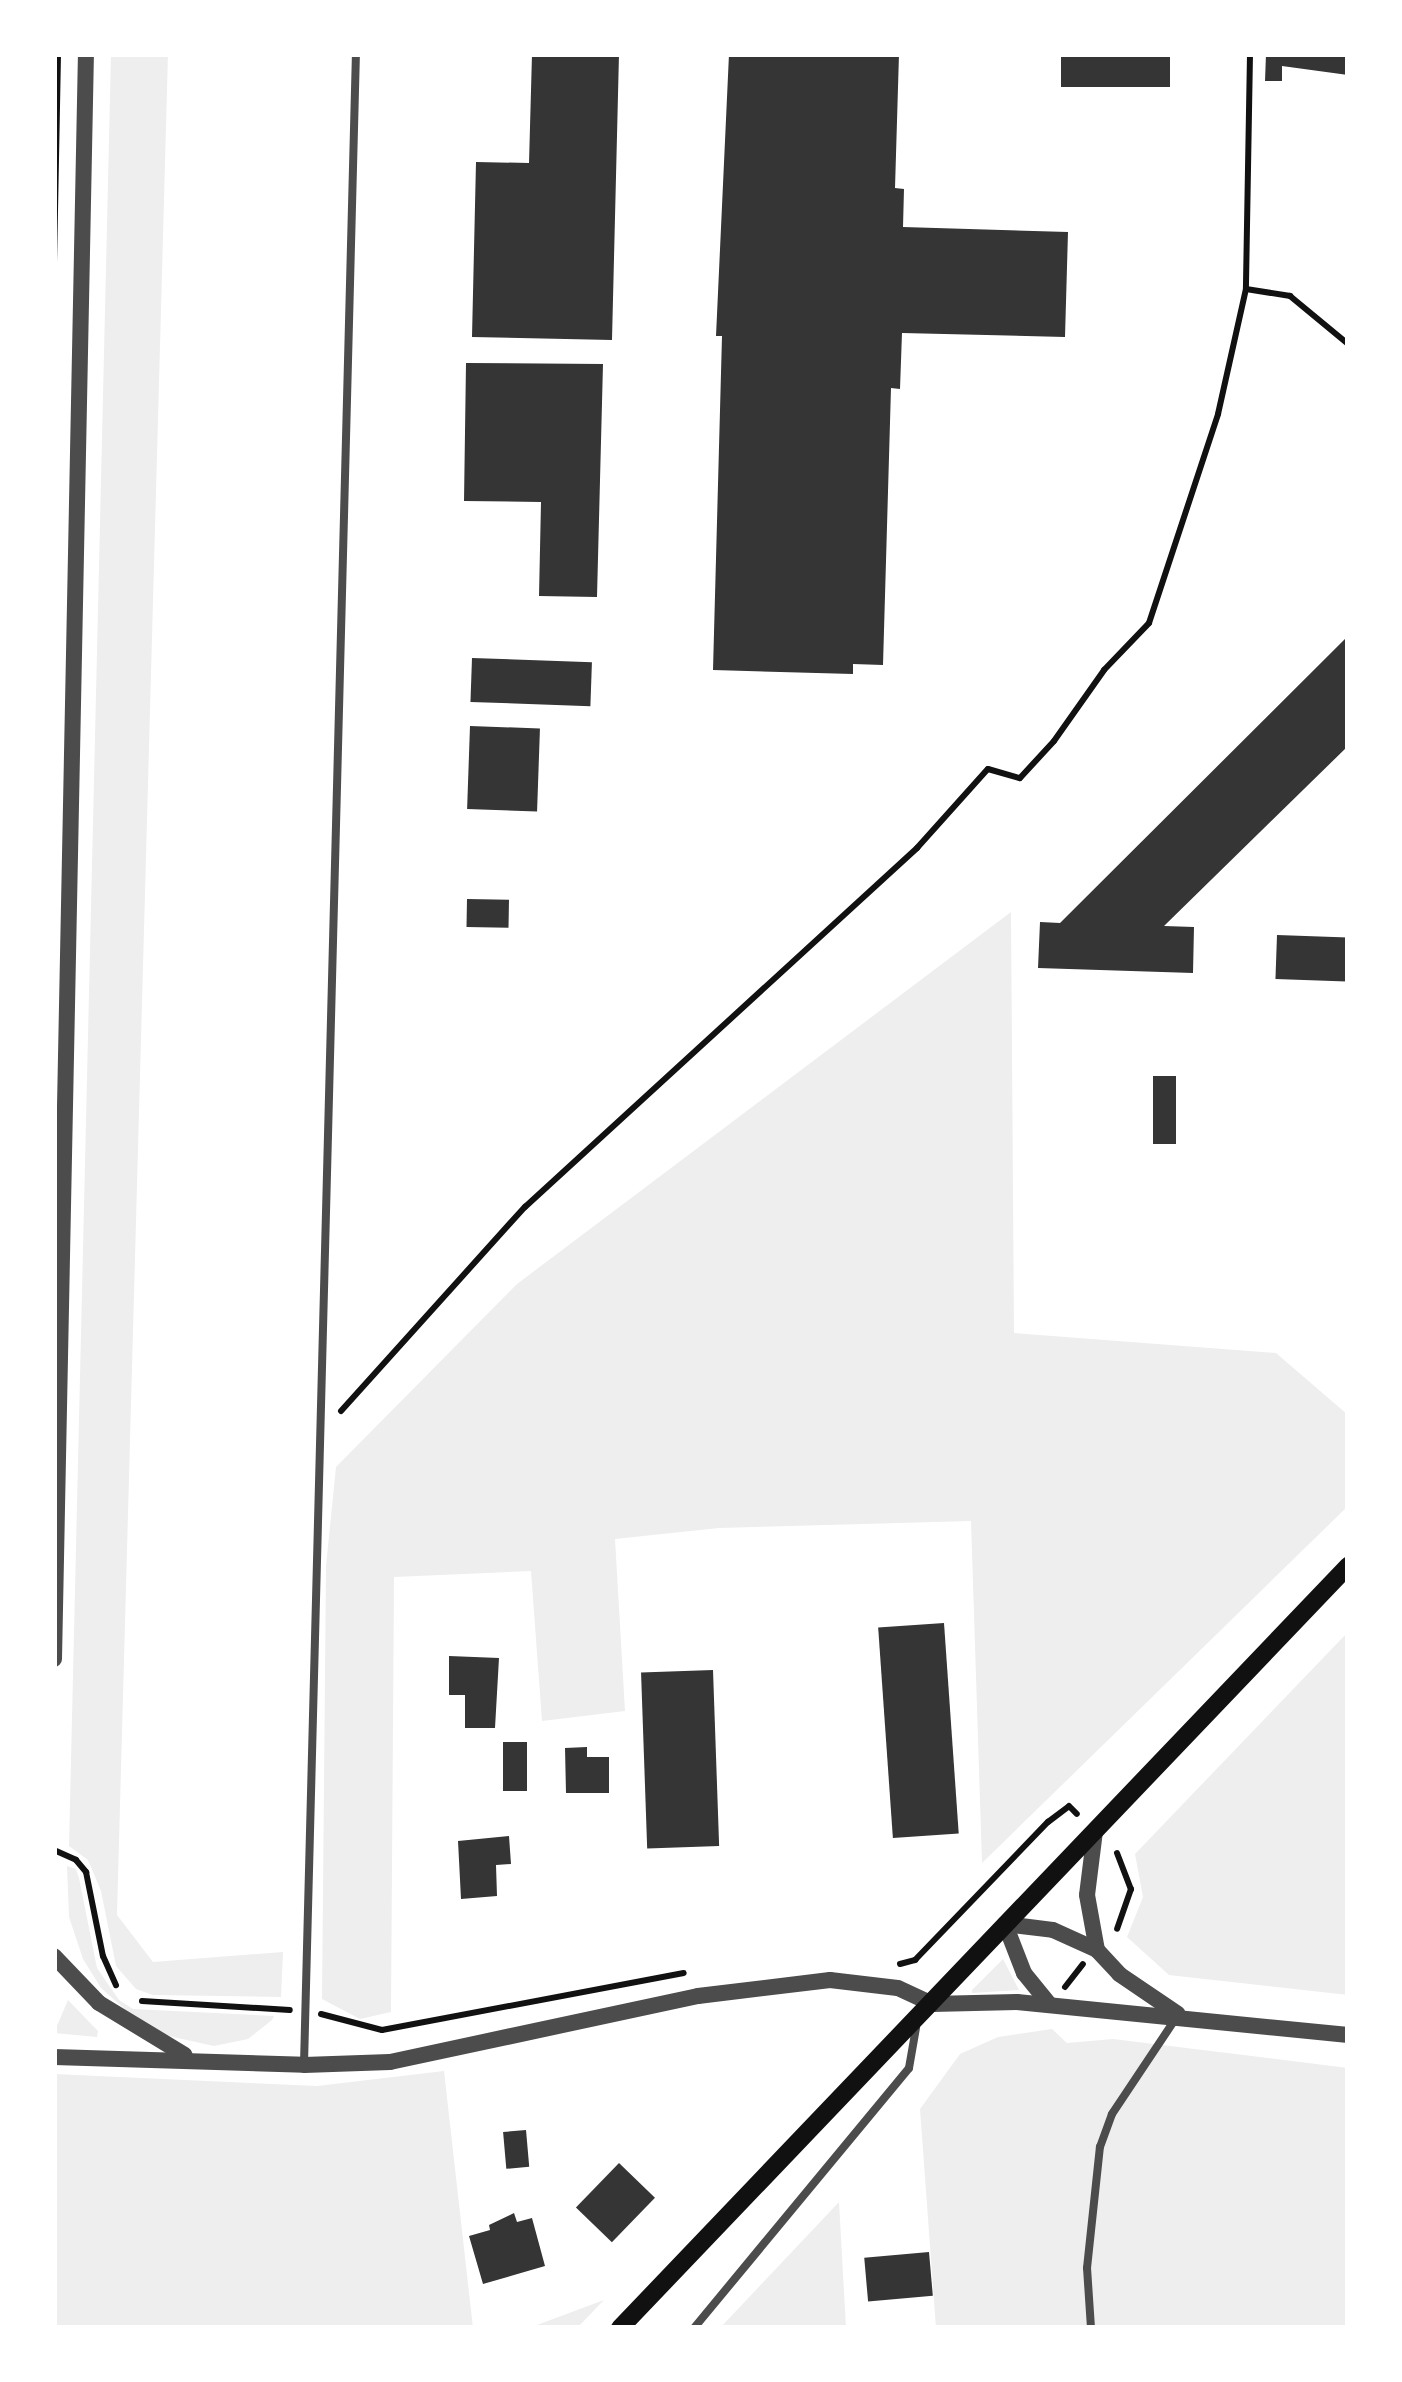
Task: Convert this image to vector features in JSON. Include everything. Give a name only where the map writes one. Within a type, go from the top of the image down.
[{"type":"main road","points":[[620,2328],[1348,1566]]},
{"type":"street","points":[[54,1659],[86,54]]},
{"type":"street","points":[[54,1437],[61,1372]]},
{"type":"street","points":[[1095,1831],[1087,1895],[1097,1950]]},
{"type":"street","points":[[1050,2005],[1024,1972],[1004,1924],[1053,1930],[1097,1950],[1119,1974],[1178,2014]]},
{"type":"street","points":[[54,1956],[99,2003],[169,2049],[197,2060]]},
{"type":"street","points":[[54,2056],[304,2065],[390,2062],[653,2005],[796,1981],[872,1983],[932,2004],[1050,2005],[1178,2014],[1348,2035]]},
{"type":"lane","points":[[304,2065],[356,54]]},
{"type":"lane","points":[[1091,2328],[1087,2268],[1100,2147],[1112,2114],[1178,2014]]},
{"type":"lane","points":[[694,2328],[910,2068],[917,2020]]},
{"type":"path","points":[[54,263],[58,54]]},
{"type":"path","points":[[320,1431],[525,1207],[916,848],[988,769],[1019,778],[1054,742],[1104,670],[1149,623],[1218,414],[1246,289],[1250,54]]},
{"type":"path","points":[[1246,289],[1290,296],[1348,344]]},
{"type":"path","points":[[881,1964],[915,1960],[1069,1806]]},
{"type":"path","points":[[54,1850],[86,1872],[109,1974],[127,1996],[305,2012],[382,2030],[666,1974],[697,1973]]},
{"type":"shaded area","points":[[111,54],[168,54],[117,1915],[153,1962],[283,1952],[281,1997],[153,1995],[136,1989],[116,1966],[101,1891],[88,1860],[69,1846]]},
{"type":"shaded area","points":[[1011,912],[1014,1333],[1276,1353],[1348,1415],[1348,1506],[982,1863],[971,1521],[719,1528],[615,1539],[625,1711],[542,1721],[531,1571],[394,1577],[391,2012],[360,2019],[322,1999],[326,1566],[336,1467],[517,1284]]},
{"type":"shaded area","points":[[1348,1632],[1348,1995],[1169,1975],[1127,1937],[1143,1897],[1135,1854]]},
{"type":"shaded area","points":[[67,1866],[76,1869],[79,1878],[97,1968],[119,2000],[133,2009],[274,2016],[272,2020],[248,2039],[214,2046],[164,2035],[135,2018],[101,1988],[83,1959],[69,1917]]},
{"type":"shaded area","points":[[1003,1959],[1019,1990],[972,1993],[972,1990]]},
{"type":"shaded area","points":[[68,2000],[98,2031],[97,2037],[54,2033]]},
{"type":"shaded area","points":[[1052,2029],[1067,2043],[1113,2039],[1348,2068],[1348,2328],[936,2328],[920,2109],[960,2054],[998,2037]]},
{"type":"shaded area","points":[[444,2071],[473,2328],[54,2328],[54,2074],[317,2086]]},
{"type":"shaded area","points":[[839,2202],[846,2328],[720,2328]]},
{"type":"shaded area","points":[[604,2300],[577,2328],[529,2328]]},
{"type":"building","points":[[532,54],[619,54],[612,340],[472,337],[476,162],[529,163]]},
{"type":"building","points":[[729,54],[899,54],[895,188],[904,189],[903,227],[1068,232],[1065,337],[902,333],[900,389],[891,388],[883,665],[853,664],[853,674],[713,670],[722,336],[716,336]]},
{"type":"building","points":[[1061,54],[1170,54],[1170,87],[1061,87]]},
{"type":"building","points":[[1266,54],[1348,54],[1348,75],[1282,66],[1282,81],[1265,81]]},
{"type":"building","points":[[466,363],[603,364],[597,597],[539,596],[541,502],[464,501]]},
{"type":"building","points":[[1348,636],[1348,746],[1164,926],[1194,927],[1193,973],[1038,968],[1040,922],[1060,923]]},
{"type":"building","points":[[472,658],[592,662],[590,706],[470,702]]},
{"type":"building","points":[[470,726],[540,728],[537,811],[467,809]]},
{"type":"building","points":[[467,899],[509,900],[509,928],[467,927]]},
{"type":"building","points":[[1277,935],[1348,937],[1346,981],[1275,979]]},
{"type":"building","points":[[1153,1076],[1176,1076],[1176,1144],[1153,1144]]},
{"type":"building","points":[[944,1623],[959,1833],[893,1838],[878,1628]]},
{"type":"building","points":[[449,1656],[499,1658],[495,1728],[465,1728],[465,1695],[449,1695]]},
{"type":"building","points":[[713,1670],[719,1846],[647,1848],[641,1673]]},
{"type":"building","points":[[503,1742],[527,1742],[527,1791],[503,1791]]},
{"type":"building","points":[[587,1747],[587,1757],[609,1757],[609,1793],[566,1793],[565,1748]]},
{"type":"building","points":[[509,1836],[511,1864],[496,1865],[497,1896],[461,1899],[458,1841]]},
{"type":"building","points":[[526,2130],[529,2167],[506,2169],[503,2132]]},
{"type":"building","points":[[619,2163],[655,2198],[612,2242],[576,2208]]},
{"type":"building","points":[[514,2213],[517,2222],[532,2218],[545,2266],[483,2284],[469,2236],[490,2230],[489,2225]]},
{"type":"building","points":[[929,2252],[933,2296],[868,2301],[864,2258]]}]
